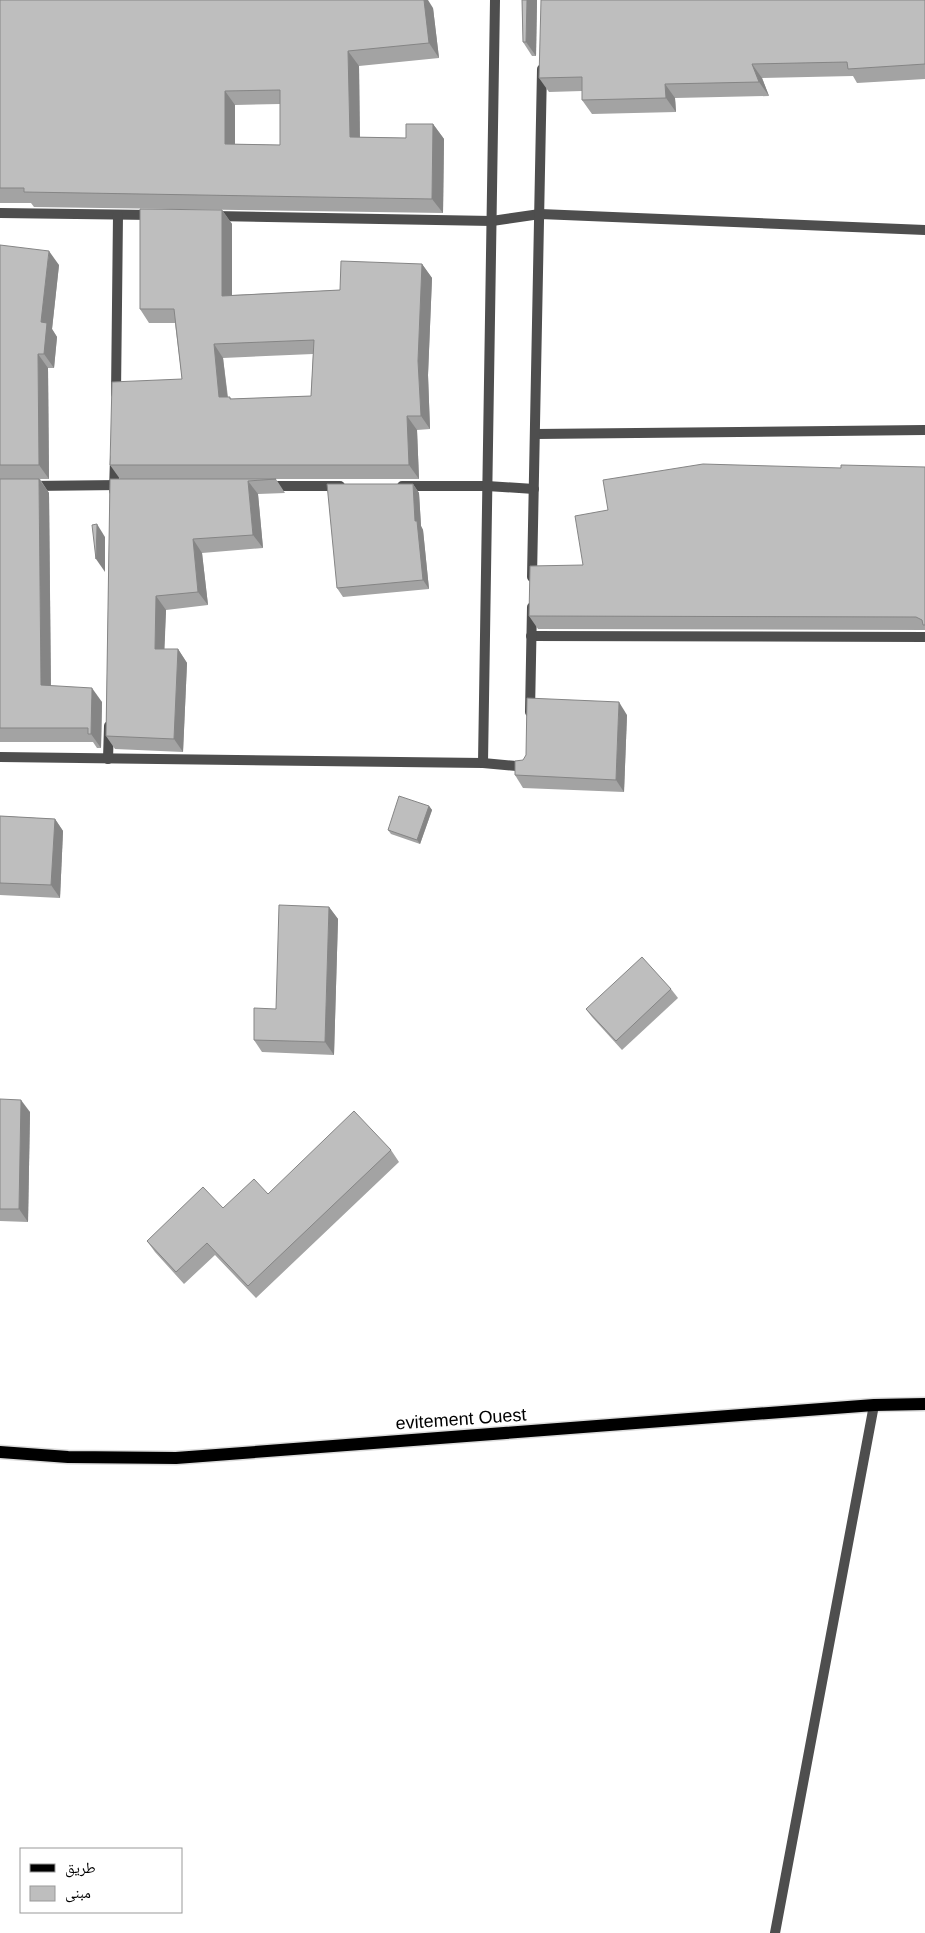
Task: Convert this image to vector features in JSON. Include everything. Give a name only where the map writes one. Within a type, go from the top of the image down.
[{"type":"main road","name":"evitement Ouest","points":[[0,1452],[68,1457],[176,1458],[874,1405],[925,1404]]},
{"type":"street","points":[[483,764],[495,0]]},
{"type":"street","points":[[529,720],[543,58]]},
{"type":"street","points":[[0,213],[167,216]]},
{"type":"street","points":[[207,216],[492,221],[540,214],[925,230]]},
{"type":"street","points":[[115,408],[118,215]]},
{"type":"street","points":[[535,434],[925,430]]},
{"type":"street","points":[[114,505],[115,447]]},
{"type":"street","points":[[19,486],[134,485]]},
{"type":"street","points":[[252,486],[350,486]]},
{"type":"street","points":[[389,486],[487,486],[534,489]]},
{"type":"street","points":[[531,636],[925,637]]},
{"type":"street","points":[[108,759],[109,720]]},
{"type":"street","points":[[0,758],[483,764],[529,762]]},
{"type":"street","points":[[775,1933],[874,1405]]},
{"type":"building","points":[[0,0],[424,0],[429,43],[348,51],[350,137],[406,138],[406,124],[433,124],[432,199],[24,192],[24,188],[0,188]],"holes":[[[280,90],[280,145],[225,144],[225,91]]]},
{"type":"building","points":[[522,0],[527,0],[526,42],[523,42]]},
{"type":"building","points":[[541,0],[925,0],[925,64],[848,69],[847,62],[752,64],[759,82],[665,84],[666,98],[582,100],[582,77],[539,78]]},
{"type":"building","points":[[140,209],[222,210],[222,296],[340,290],[341,261],[422,264],[418,361],[421,416],[407,416],[409,465],[110,465],[112,382],[182,379],[174,309],[140,309]],"holes":[[[314,340],[311,396],[230,399],[230,397],[219,397],[214,344]]]},
{"type":"building","points":[[0,245],[49,251],[41,322],[47,323],[44,354],[38,354],[39,465],[0,465]]},
{"type":"building","points":[[703,464],[841,468],[841,465],[925,467],[925,625],[923,625],[922,620],[916,617],[529,616],[530,566],[583,565],[575,516],[608,510],[603,480]]},
{"type":"building","points":[[0,479],[39,479],[41,685],[92,688],[91,734],[88,734],[88,728],[0,728]]},
{"type":"building","points":[[110,479],[276,479],[248,481],[253,535],[193,539],[198,592],[156,596],[155,649],[178,649],[174,739],[106,736]]},
{"type":"building","points":[[327,484],[413,484],[415,521],[417,521],[423,580],[337,588]]},
{"type":"building","points":[[97,524],[96,559],[92,525]]},
{"type":"building","points":[[527,698],[619,702],[616,780],[515,775],[515,761],[523,760],[526,755]]},
{"type":"building","points":[[399,796],[429,806],[417,840],[388,830]]},
{"type":"building","points":[[0,816],[55,819],[51,885],[0,883]]},
{"type":"building","points":[[279,905],[329,907],[325,1042],[254,1040],[254,1008],[276,1009]]},
{"type":"building","points":[[642,957],[671,989],[616,1041],[586,1009]]},
{"type":"building","points":[[0,1099],[21,1100],[19,1209],[0,1209]]},
{"type":"building","points":[[354,1111],[391,1150],[248,1286],[207,1243],[176,1272],[147,1241],[203,1187],[223,1208],[254,1179],[268,1194]]}]
